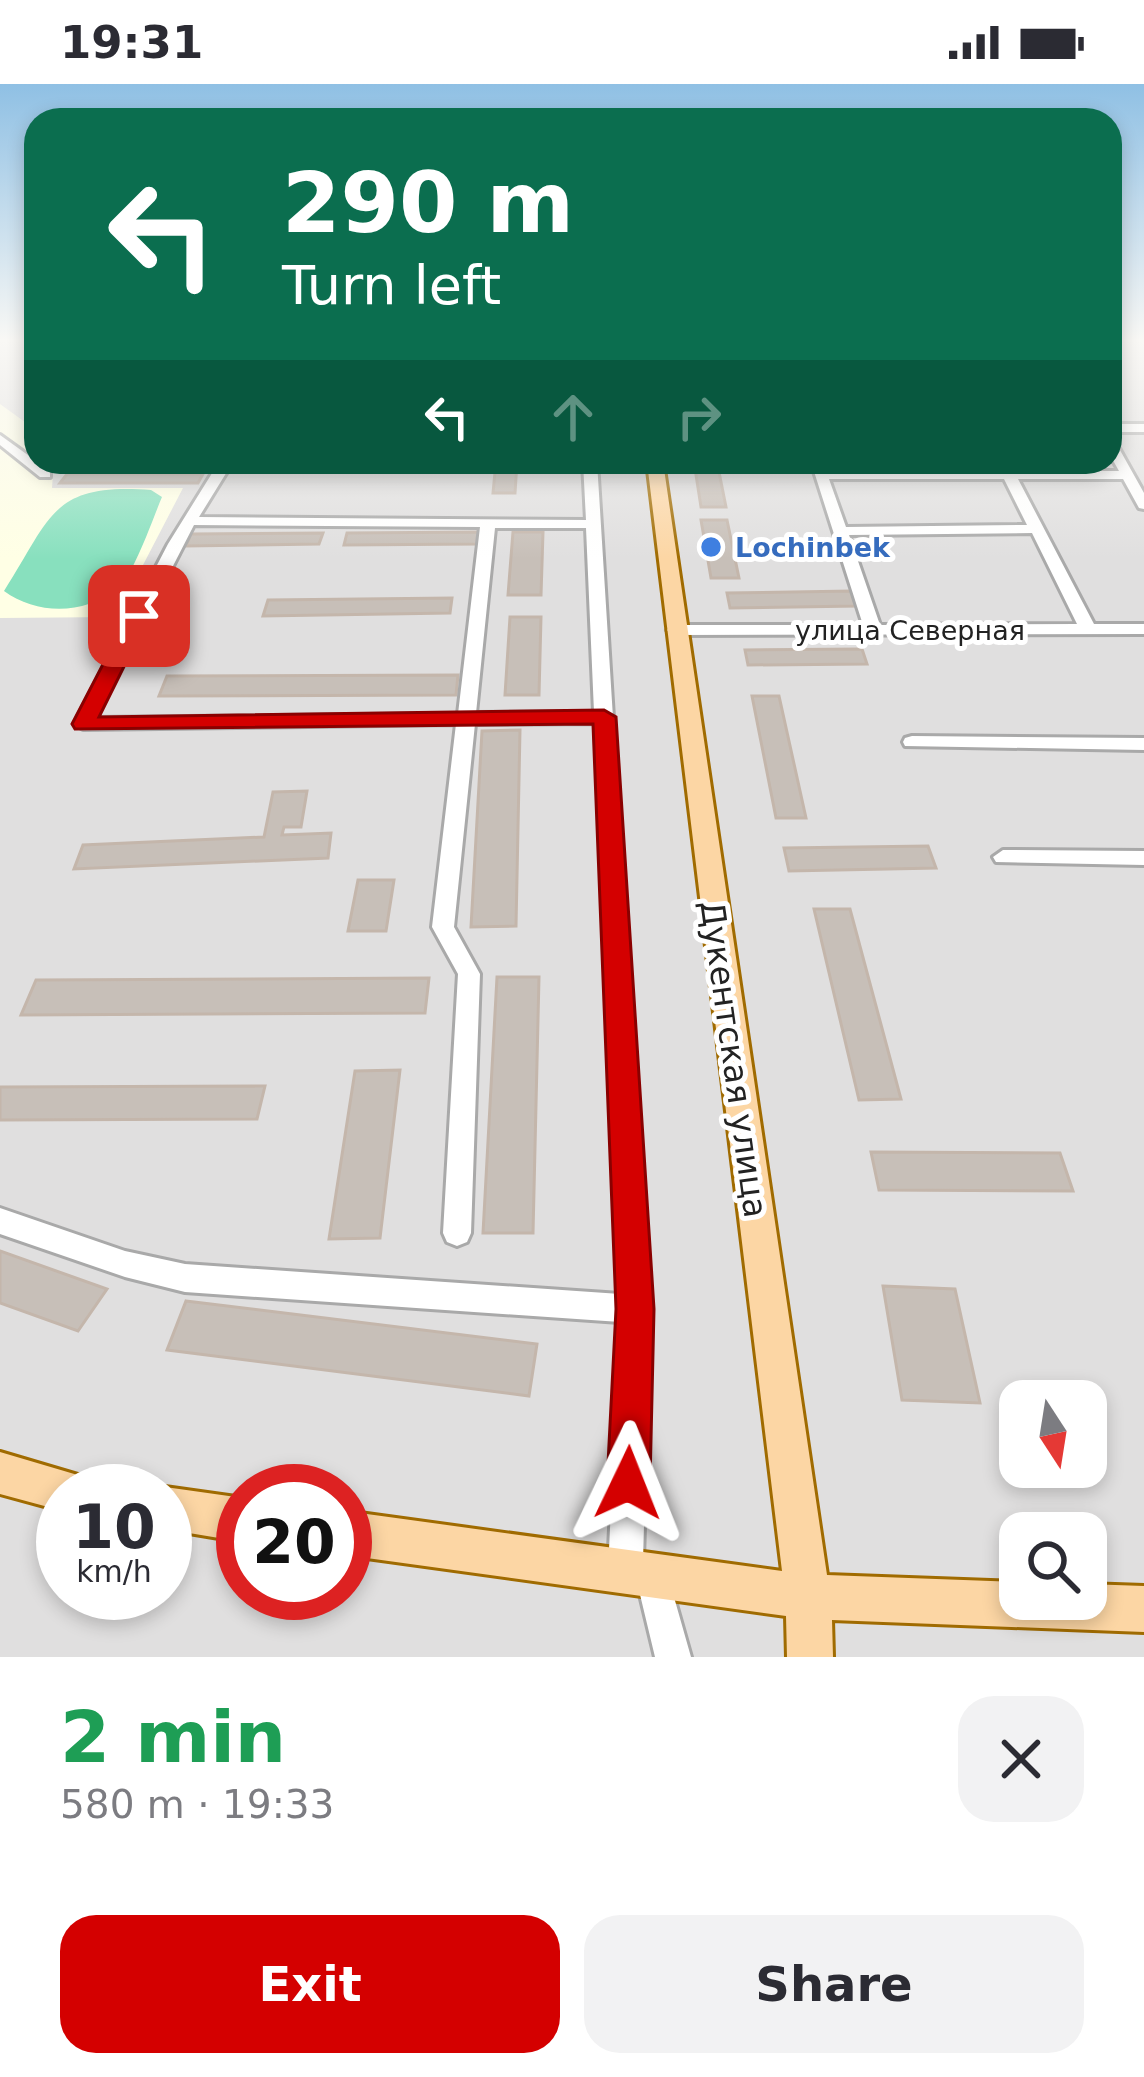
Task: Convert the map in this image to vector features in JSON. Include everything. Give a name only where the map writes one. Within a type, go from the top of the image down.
[{"type":"main road","name":"Дукентская улица","points":[[656,474],[808,1597],[810,1657]]},
{"type":"main road","points":[[0,1473],[36,1483]]},
{"type":"main road","points":[[372,1537],[808,1597],[1144,1610]]},
{"type":"street","points":[[0,439],[24,458]]},
{"type":"street","points":[[1122,467],[1144,505]]},
{"type":"street","points":[[219,474],[83,724],[604,717]]},
{"type":"street","points":[[591,474],[635,1309],[639,1572],[673,1657]]},
{"type":"street","points":[[821,474],[873,629]]},
{"type":"street","points":[[983,474],[1126,475]]},
{"type":"street","points":[[1010,475],[1088,629]]},
{"type":"street","points":[[191,521],[593,524]]},
{"type":"street","points":[[457,1233],[469,974],[443,927],[488,523]]},
{"type":"street","points":[[840,531],[1037,529]]},
{"type":"street","name":"улица Северная","points":[[675,630],[1144,629]]},
{"type":"street","points":[[912,742],[1144,744]]},
{"type":"street","points":[[1003,857],[1144,858]]},
{"type":"street","points":[[0,1221],[125,1264],[185,1279],[635,1309]]},
{"type":"shaded area","points":[[0,412],[24,412],[24,474],[1122,474],[1122,412],[1144,412],[1144,1657],[0,1657]]},
{"type":"shaded area","points":[[0,412],[12,412],[24,421],[24,474],[53,474],[52,488],[183,488],[116,617],[0,618]]},
{"type":"green space","points":[[118,489],[151,490],[162,497],[136,560],[123,582],[104,598],[60,609],[31,604],[4,591],[45,524],[73,499]]},
{"type":"building","points":[[67,474],[203,474],[198,483],[60,483]]},
{"type":"building","points":[[495,474],[516,474],[515,493],[493,493]]},
{"type":"building","points":[[696,474],[719,474],[726,507],[701,507]]},
{"type":"building","points":[[701,520],[727,520],[739,578],[711,578]]},
{"type":"building","points":[[479,532],[478,544],[344,545],[347,533]]},
{"type":"building","points":[[513,532],[543,532],[541,595],[508,595]]},
{"type":"building","points":[[323,533],[319,544],[186,546],[191,534]]},
{"type":"building","points":[[851,591],[857,606],[730,608],[727,593]]},
{"type":"building","points":[[452,598],[450,613],[263,616],[268,600]]},
{"type":"building","points":[[510,617],[541,617],[539,695],[505,695]]},
{"type":"building","points":[[862,649],[867,664],[748,665],[745,650]]},
{"type":"building","points":[[458,675],[456,695],[159,696],[167,676]]},
{"type":"building","points":[[752,696],[779,696],[806,818],[776,818]]},
{"type":"building","points":[[520,730],[516,926],[471,927],[482,731]]},
{"type":"building","points":[[307,791],[301,827],[284,827],[282,835],[331,833],[328,858],[74,869],[83,845],[264,837],[273,792]]},
{"type":"building","points":[[928,846],[936,868],[789,871],[784,848]]},
{"type":"building","points":[[358,880],[394,880],[386,931],[348,931]]},
{"type":"building","points":[[814,909],[850,909],[901,1099],[859,1100]]},
{"type":"building","points":[[497,977],[539,977],[533,1233],[483,1233]]},
{"type":"building","points":[[429,978],[425,1013],[21,1015],[36,980]]},
{"type":"building","points":[[400,1070],[380,1238],[329,1239],[355,1071]]},
{"type":"building","points":[[265,1086],[257,1119],[0,1120],[0,1087]]},
{"type":"building","points":[[871,1152],[1060,1153],[1073,1191],[879,1190]]},
{"type":"building","points":[[0,1251],[107,1289],[78,1331],[0,1303]]},
{"type":"building","points":[[883,1286],[955,1289],[980,1403],[902,1400]]},
{"type":"building","points":[[186,1301],[537,1344],[529,1396],[167,1350]]},
{"type":"place","name":"Lochinbek","points":[[711,547]]},
{"type":"route","points":[[139,616],[83,724],[604,717],[635,1309],[628,1483]]}]
